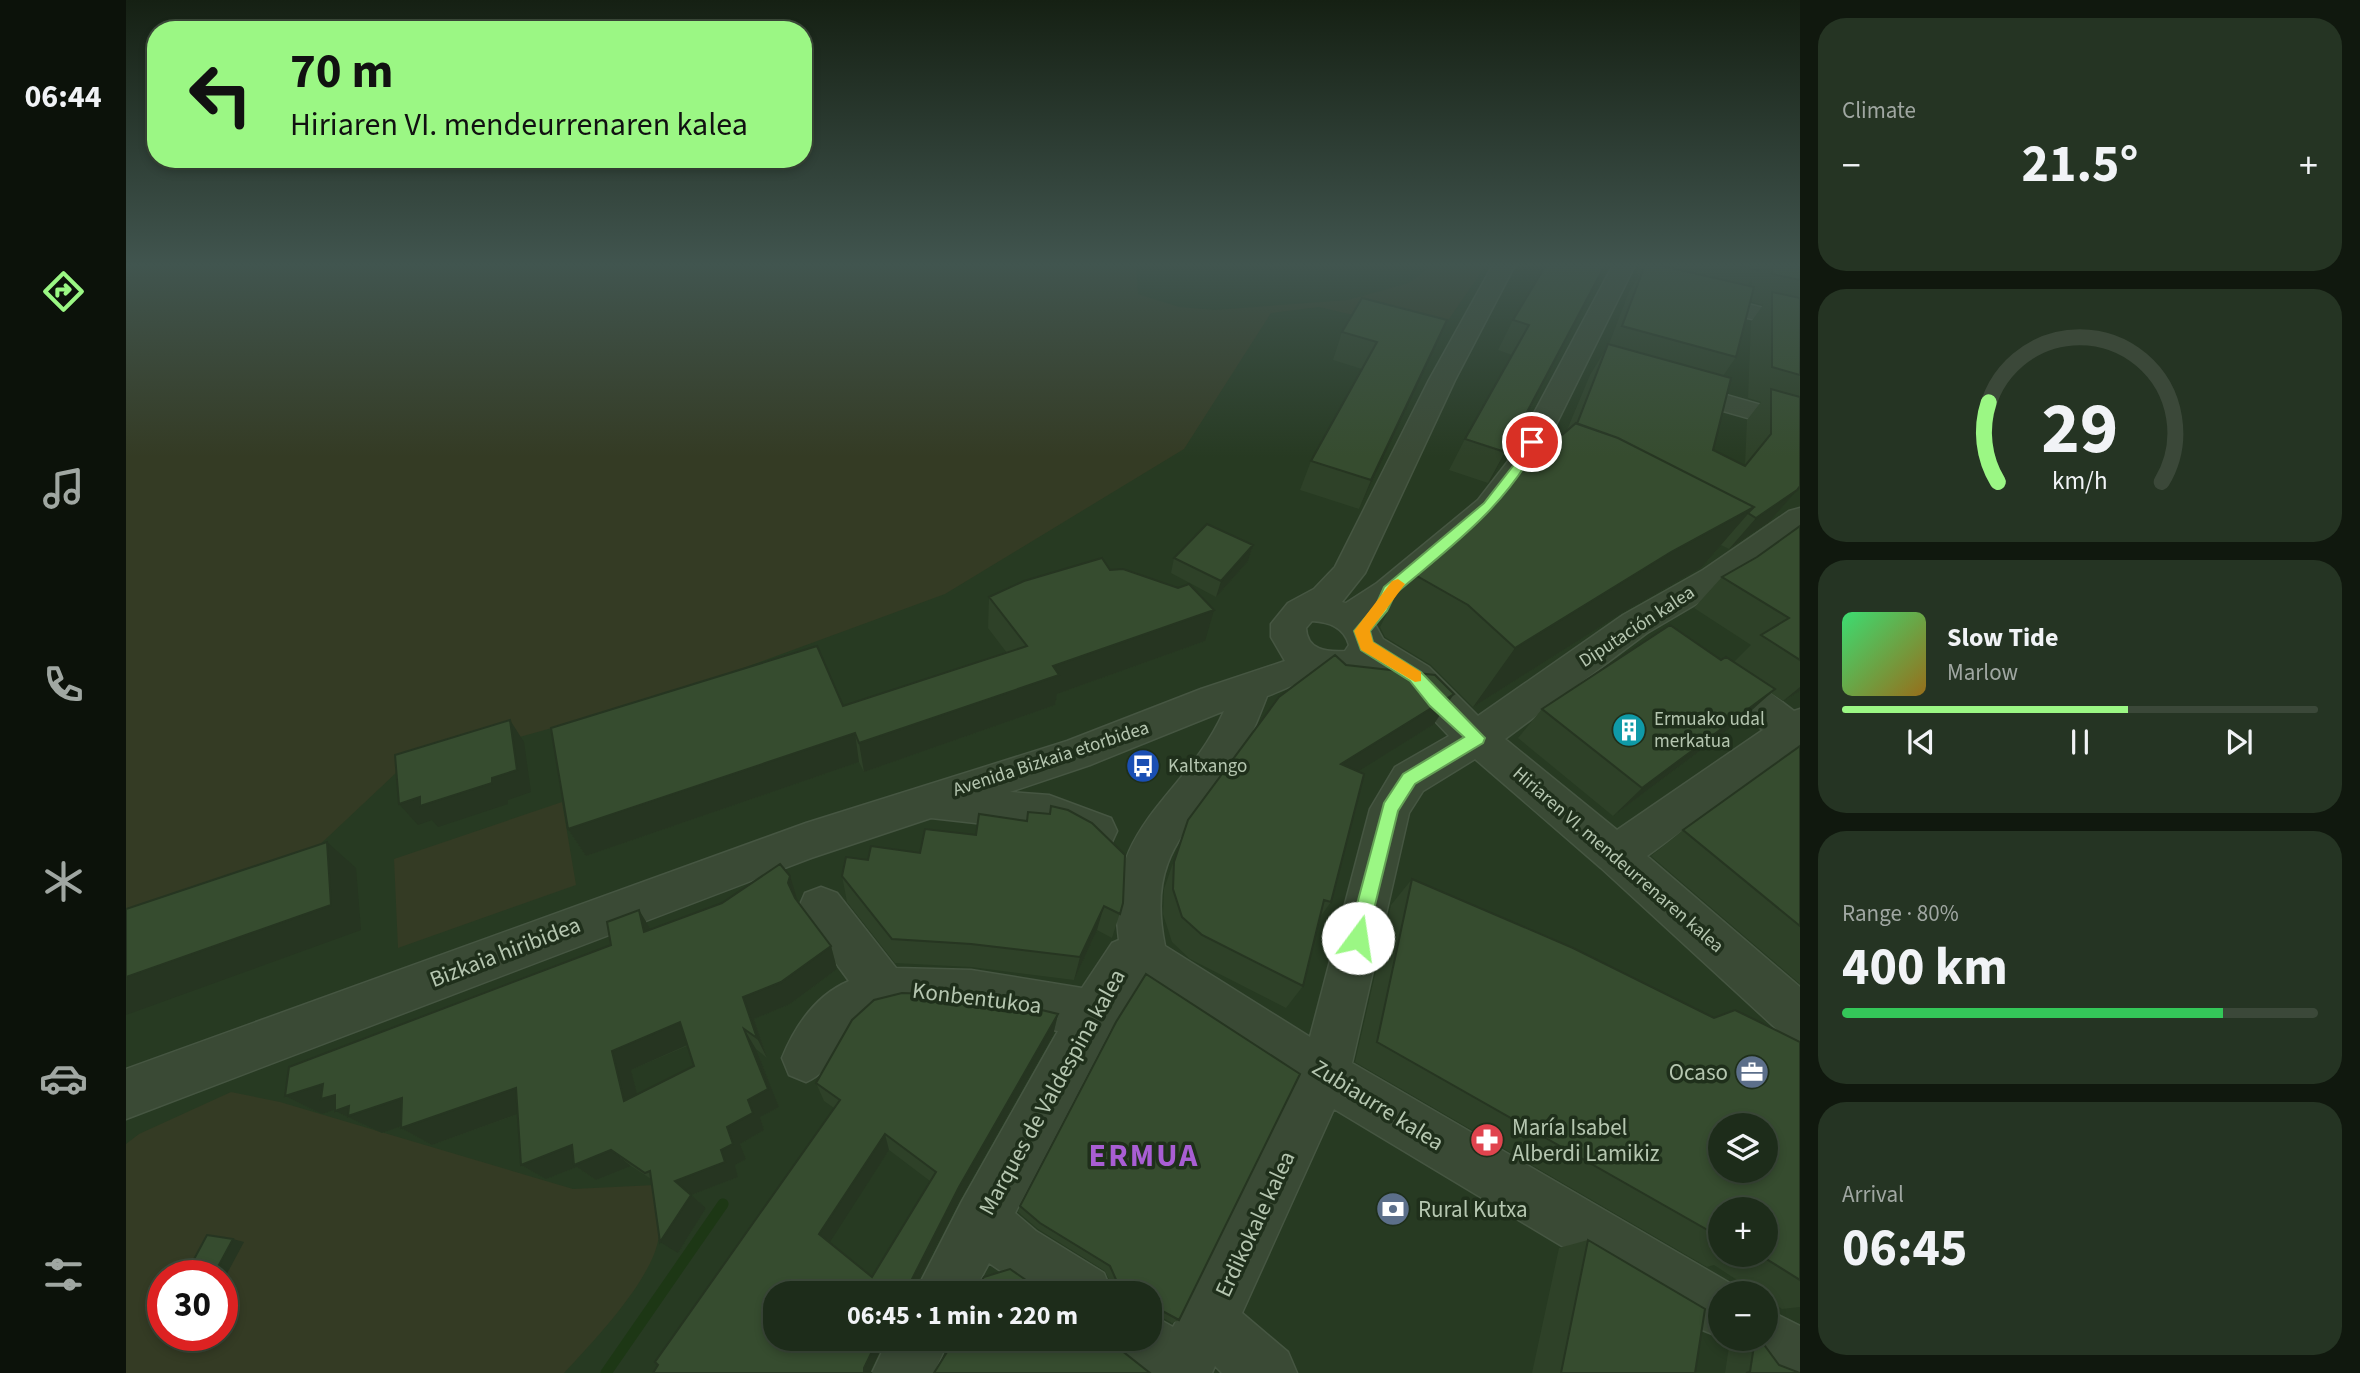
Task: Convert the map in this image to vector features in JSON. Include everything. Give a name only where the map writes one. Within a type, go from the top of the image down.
[{"type":"street","points":[[1214,699],[1272,656],[1298,621],[1326,598],[1345,577],[1471,329]]},
{"type":"street","points":[[1214,699],[1252,686],[1348,640],[1382,608],[1389,591],[1536,469],[1604,329]]},
{"type":"street","points":[[1655,382],[1800,425]]},
{"type":"street","name":"Diputación kalea","points":[[1394,883],[1390,809],[1409,779],[1477,738],[1635,624],[1730,567],[1800,518]]},
{"type":"street","points":[[1697,549],[1730,567]]},
{"type":"street","points":[[1345,577],[1348,640]]},
{"type":"street","points":[[1298,621],[1296,651],[1348,640]]},
{"type":"street","points":[[1298,621],[1348,640]]},
{"type":"street","points":[[1616,855],[1796,727],[1635,624]]},
{"type":"street","name":"Hiriaren VI. mendeurrenaren kalea","points":[[1348,640],[1436,701],[1800,1018]]},
{"type":"street","name":"Marques de Valdespina kalea","points":[[949,1281],[1093,1014],[1128,959],[1147,960],[1142,944],[1138,888],[1145,854],[1221,753],[1252,686]]},
{"type":"street","name":"Avenida Bizkaia etorbidea","points":[[904,807],[1076,754],[1214,699]]},
{"type":"street","points":[[904,807],[1049,813],[1069,818],[1090,827],[1141,873]]},
{"type":"street","name":"Bizkaia hiribidea","points":[[126,1094],[662,893],[904,807]]},
{"type":"street","name":"Erdikokale kalea","points":[[1178,1351],[1325,1072],[1394,883]]},
{"type":"street","points":[[821,907],[884,990]]},
{"type":"street","name":"Zubiaurre kalea","points":[[1147,960],[1707,1319]]},
{"type":"street","name":"Konbentukoa","points":[[806,1058],[822,1030],[846,1009],[855,1002],[884,990],[909,988],[961,993],[1093,1014]]},
{"type":"street","points":[[981,1220],[1016,1251],[1065,1281]]},
{"type":"street","points":[[1778,1346],[1800,1360]]},
{"type":"street","points":[[902,1373],[914,1351]]},
{"type":"street","points":[[1178,1351],[1267,1373]]},
{"type":"green space","points":[[126,329],[1261,329],[1184,449],[945,594],[670,695],[398,771],[295,868],[126,927]]},
{"type":"green space","points":[[1413,329],[1442,329],[1438,335]]},
{"type":"green space","points":[[562,802],[576,885],[398,948],[394,859]]},
{"type":"green space","points":[[231,1092],[280,1102],[573,1189],[655,1185],[659,1235],[647,1270],[635,1289],[606,1327],[564,1373],[126,1373],[126,1144],[139,1134]]},
{"type":"building","points":[[1344,329],[1443,329],[1371,480],[1311,461],[1377,342],[1342,332]]},
{"type":"building","points":[[1527,329],[1571,329],[1505,452],[1465,439]]},
{"type":"building","points":[[1633,329],[1743,329],[1736,357]]},
{"type":"building","points":[[1772,329],[1800,329],[1800,375],[1772,367]]},
{"type":"building","points":[[1608,344],[1731,378],[1713,450],[1745,466],[1771,434],[1771,389],[1800,397],[1800,486],[1797,490],[1756,518],[1748,513],[1754,507],[1618,438],[1577,424]]},
{"type":"building","points":[[1576,423],[1618,438],[1754,507],[1671,552],[1515,648],[1468,605],[1417,576],[1411,566]]},
{"type":"building","points":[[1207,524],[1253,545],[1221,581],[1174,558]]},
{"type":"building","points":[[1800,526],[1800,660],[1761,635],[1789,618],[1722,577],[1757,557]]},
{"type":"building","points":[[1102,558],[1110,570],[1123,569],[1178,588],[1189,584],[1214,610],[1053,666],[1059,675],[859,743],[855,733],[568,829],[551,728],[817,646],[843,706],[1027,646],[989,597],[1024,581]]},
{"type":"building","name":"Ermuako udal merkatua","points":[[1670,625],[1721,660],[1726,657],[1775,689],[1642,788],[1542,709]]},
{"type":"building","points":[[1335,655],[1346,665],[1435,675],[1454,694],[1341,764],[1364,774],[1331,902],[1324,900],[1303,986],[1202,935],[1182,917],[1173,889],[1174,862],[1188,820],[1279,697]]},
{"type":"building","points":[[510,720],[517,770],[492,778],[492,783],[420,806],[420,797],[399,804],[395,755]]},
{"type":"building","points":[[1800,746],[1800,926],[1683,830]]},
{"type":"building","points":[[1051,806],[1068,810],[1092,823],[1125,855],[1120,914],[1104,906],[1080,957],[971,944],[892,939],[842,876],[846,857],[868,860],[871,846],[920,853],[925,829],[976,835],[979,814],[1027,821],[1028,812],[1050,814]]},
{"type":"building","points":[[327,842],[331,905],[126,977],[126,909]]},
{"type":"building","points":[[780,864],[790,876],[788,883],[795,898],[831,946],[781,982],[743,997],[757,1038],[744,1029],[768,1089],[748,1100],[753,1113],[727,1127],[733,1144],[721,1150],[725,1162],[675,1181],[691,1195],[660,1242],[650,1171],[645,1173],[611,1150],[574,1165],[572,1145],[521,1165],[516,1088],[401,1128],[402,1098],[348,1116],[349,1106],[335,1111],[335,1095],[321,1099],[323,1084],[285,1096],[289,1067],[611,945],[607,922],[639,910],[644,932],[722,903]],"holes":[[[680,1022],[694,1066],[624,1101],[612,1051]]]},
{"type":"building","points":[[1412,879],[1573,948],[1714,1018],[1735,1010],[1800,1042],[1800,1280],[1778,1266],[1778,1197],[1708,1197],[1708,1230],[1377,1042]]},
{"type":"building","points":[[1146,974],[1300,1074],[1179,1320],[1162,1311],[1162,1281],[1117,1281],[1110,1266],[1040,1223],[1020,1206],[1116,1022]]},
{"type":"building","points":[[902,993],[959,995],[1058,1014],[959,1187],[911,1281],[763,1281],[763,1351],[872,1351],[864,1368],[864,1372],[872,1373],[653,1373],[658,1365],[655,1362],[840,1100],[816,1083],[852,1020],[874,1000]],"holes":[[[885,1134],[936,1172],[872,1277],[819,1234]]]},
{"type":"building","points":[[207,1235],[233,1239],[222,1260],[194,1260]]},
{"type":"building","points":[[1588,1240],[1705,1309],[1695,1373],[1561,1373]]},
{"type":"building","points":[[1010,1269],[1027,1281],[981,1281],[984,1277]]},
{"type":"building","points":[[948,1351],[1122,1351],[1150,1373],[934,1373]]},
{"type":"building","points":[[1753,1351],[1769,1351],[1779,1365],[1800,1373],[1746,1373],[1750,1372]]},
{"type":"waterway","points":[[606,1373],[723,1204]]},
{"type":"slow traffic","points":[[1398,584],[1389,591],[1382,608],[1362,631],[1367,646],[1387,656],[1415,676]]},
{"type":"place","name":"Ermuako udal merkatua","points":[[1629,730]]},
{"type":"place","name":"Kaltxango","points":[[1143,766]]},
{"type":"place","name":"Ocaso","points":[[1752,1072]]},
{"type":"place","name":"María Isabel Alberdi Lamikiz","points":[[1487,1140]]},
{"type":"place","name":"Rural Kutxa","points":[[1393,1209]]},
{"type":"district","name":"ERMUA","points":[[1144,1156]]},
{"type":"route","points":[[1358,938],[1376,875],[1390,809],[1409,779],[1477,738],[1436,701],[1416,677],[1387,656],[1367,646],[1362,631],[1382,608],[1389,591],[1489,506],[1522,463],[1532,442]]}]
